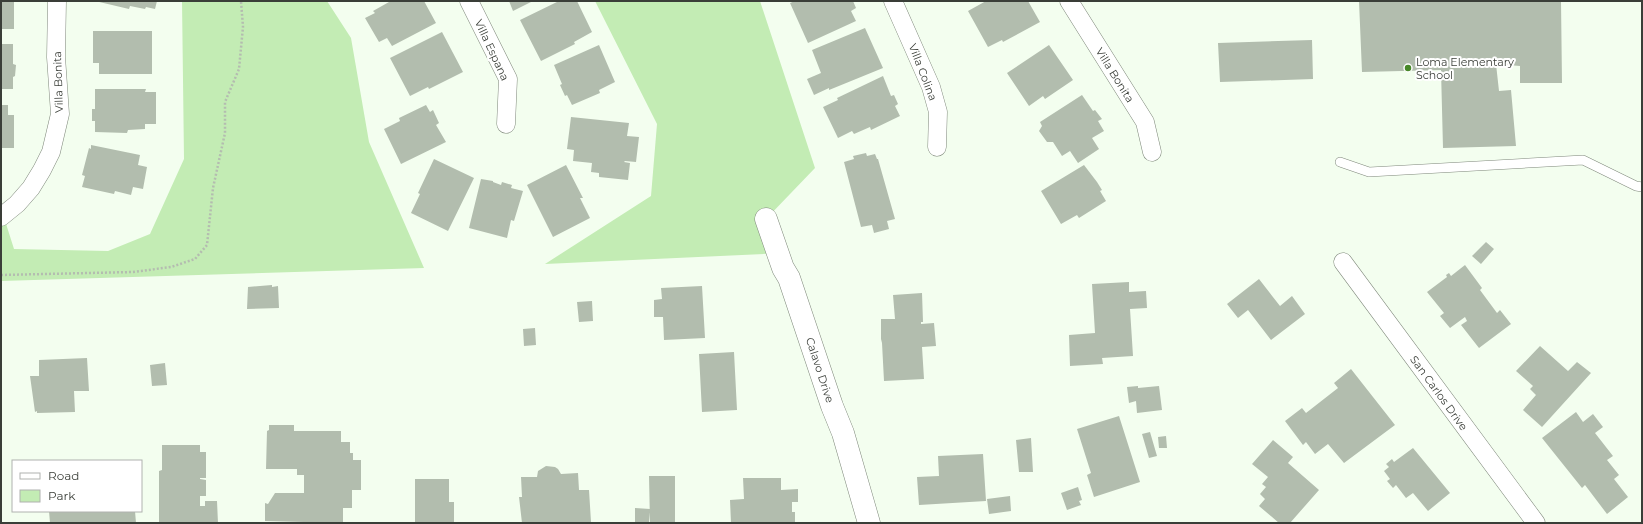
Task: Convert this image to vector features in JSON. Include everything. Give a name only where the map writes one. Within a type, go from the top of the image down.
[{"type":"street","name":"Villa Bonita","points":[[1,217],[17,204],[31,188],[51,152],[60,114],[56,57],[57,1]]},
{"type":"street","name":"Villa Espana","points":[[468,1],[508,80],[506,124]]},
{"type":"street","name":"Villa Colina","points":[[893,1],[931,87],[938,112],[937,147]]},
{"type":"street","name":"Villa Bonita","points":[[1069,1],[1145,122],[1152,152]]},
{"type":"street","name":"Calavo Drive","points":[[766,219],[794,292],[832,406],[843,433],[869,523]]},
{"type":"street","name":"San Carlos Drive","points":[[1343,262],[1536,523]]},
{"type":"lane","points":[[1340,162],[1369,172],[1583,160],[1636,186],[1642,187]]},
{"type":"path","points":[[1,275],[133,272],[172,267],[195,259],[207,245],[213,188],[225,133],[225,102],[239,69],[243,26],[241,1]]},
{"type":"green space","points":[[182,1],[327,1],[351,38],[369,142],[424,268],[1,281],[1,208],[14,249],[108,251],[150,234],[184,159]]},
{"type":"green space","points":[[595,1],[760,1],[815,168],[766,219],[786,253],[545,264],[651,196],[657,124]]},
{"type":"building","points":[[1,1],[14,1],[14,29],[1,29]]},
{"type":"building","points":[[95,1],[157,1],[155,9],[130,6],[129,9]]},
{"type":"building","points":[[389,1],[424,1],[436,23],[392,46],[387,38],[379,42],[365,18],[375,13],[373,11]]},
{"type":"building","points":[[509,1],[533,1],[513,11]]},
{"type":"building","points":[[559,1],[577,1],[592,32],[574,42],[575,44],[541,61],[520,20]]},
{"type":"building","points":[[795,1],[853,1],[856,8],[851,11],[856,21],[808,43],[790,3]]},
{"type":"building","points":[[986,1],[1028,1],[1040,22],[1003,42],[1002,40],[988,47],[968,11]]},
{"type":"building","points":[[1359,1],[1561,1],[1562,83],[1520,83],[1520,66],[1496,64],[1499,91],[1511,90],[1516,146],[1443,148],[1441,70],[1362,72]]},
{"type":"building","points":[[865,28],[883,68],[814,95],[807,79],[821,73],[812,50]]},
{"type":"building","points":[[93,31],[152,31],[152,74],[99,74],[99,63],[93,63]]},
{"type":"building","points":[[442,32],[463,72],[429,89],[428,87],[410,96],[390,58]]},
{"type":"building","points":[[1312,40],[1313,79],[1220,82],[1218,43]]},
{"type":"building","points":[[1,44],[13,44],[13,64],[16,65],[15,76],[13,77],[13,89],[1,89]]},
{"type":"building","points":[[599,45],[615,82],[599,90],[600,93],[572,105],[567,95],[565,96],[560,85],[562,84],[554,65]]},
{"type":"building","points":[[1049,45],[1073,80],[1045,99],[1043,96],[1029,106],[1007,73]]},
{"type":"building","points":[[883,76],[891,96],[894,95],[898,104],[895,106],[900,116],[871,130],[870,127],[854,134],[852,131],[838,138],[823,107],[838,100],[837,98]]},
{"type":"building","points":[[95,89],[146,89],[145,92],[156,92],[156,124],[145,124],[145,129],[128,130],[127,133],[95,132],[95,121],[92,121],[92,109],[95,109]]},
{"type":"building","points":[[1082,95],[1093,111],[1095,110],[1102,119],[1098,121],[1104,131],[1092,138],[1099,149],[1078,163],[1070,151],[1062,156],[1053,142],[1047,142],[1039,131],[1042,126],[1040,122]]},
{"type":"building","points":[[1,105],[8,105],[8,115],[14,115],[14,148],[1,148]]},
{"type":"building","points":[[426,105],[430,112],[433,110],[439,123],[436,125],[446,142],[401,164],[384,129],[400,121],[399,118]]},
{"type":"building","points":[[571,117],[629,123],[627,136],[639,137],[636,162],[624,162],[630,163],[628,180],[599,177],[599,173],[591,172],[592,163],[573,161],[574,150],[567,149]]},
{"type":"building","points":[[91,145],[140,155],[138,165],[147,167],[143,189],[133,187],[131,195],[115,191],[114,194],[82,187],[85,176],[82,175]]},
{"type":"building","points":[[866,153],[867,156],[875,154],[878,159],[895,219],[887,221],[889,229],[874,233],[872,225],[861,227],[844,162],[854,159],[853,156]]},
{"type":"building","points":[[434,159],[474,178],[448,231],[411,213],[420,194],[418,193]]},
{"type":"building","points":[[566,165],[583,198],[580,198],[590,218],[553,237],[527,185]]},
{"type":"building","points":[[1084,165],[1102,190],[1100,191],[1106,201],[1079,218],[1077,215],[1061,224],[1041,191]]},
{"type":"building","points":[[481,179],[493,181],[501,185],[502,182],[512,185],[511,188],[523,191],[514,221],[511,220],[507,238],[469,228]]},
{"type":"building","points":[[1486,242],[1494,249],[1481,264],[1472,256]]},
{"type":"building","points":[[1465,265],[1482,288],[1480,290],[1497,313],[1500,310],[1511,324],[1479,348],[1461,325],[1467,321],[1465,317],[1450,328],[1440,316],[1444,313],[1427,292],[1447,277],[1446,275],[1449,273],[1451,276]]},
{"type":"building","points":[[1259,279],[1280,306],[1292,296],[1305,314],[1271,340],[1248,310],[1238,318],[1227,304]]},
{"type":"building","points":[[1129,282],[1129,292],[1146,291],[1147,308],[1130,309],[1133,356],[1102,358],[1103,364],[1070,366],[1069,335],[1095,333],[1092,284]]},
{"type":"building","points":[[272,285],[272,287],[278,286],[279,308],[247,309],[248,287]]},
{"type":"building","points":[[702,286],[705,338],[664,340],[663,317],[654,317],[654,300],[662,299],[661,288]]},
{"type":"building","points":[[922,293],[923,322],[921,322],[921,324],[934,323],[936,346],[922,347],[924,379],[884,381],[881,319],[895,319],[893,295]]},
{"type":"building","points":[[592,301],[593,321],[579,322],[577,302]]},
{"type":"building","points":[[535,328],[536,345],[524,346],[523,329]]},
{"type":"building","points":[[1540,346],[1568,371],[1577,362],[1591,373],[1542,427],[1523,410],[1536,395],[1530,389],[1533,386],[1516,371]]},
{"type":"building","points":[[734,352],[737,410],[702,412],[699,354]]},
{"type":"building","points":[[87,358],[89,391],[74,391],[75,412],[35,412],[30,376],[39,376],[39,360]]},
{"type":"building","points":[[165,363],[167,385],[152,386],[150,365]]},
{"type":"building","points":[[1351,369],[1395,425],[1344,463],[1328,444],[1315,454],[1306,442],[1303,445],[1285,421],[1302,408],[1306,413],[1338,388],[1334,383]]},
{"type":"building","points":[[1138,386],[1138,388],[1159,386],[1162,410],[1137,413],[1136,401],[1129,403],[1127,387]]},
{"type":"building","points":[[1576,412],[1583,422],[1593,414],[1603,427],[1595,433],[1613,456],[1607,460],[1619,475],[1614,479],[1628,497],[1607,514],[1585,485],[1582,488],[1542,438]]},
{"type":"building","points":[[1119,416],[1140,482],[1094,497],[1087,475],[1091,473],[1077,429]]},
{"type":"building","points":[[269,425],[294,425],[294,431],[341,431],[341,442],[350,442],[350,453],[353,453],[353,460],[361,460],[361,490],[352,490],[352,508],[343,508],[343,523],[265,521],[265,503],[268,504],[275,493],[304,493],[304,475],[297,475],[297,469],[266,469],[267,431],[269,430]]},
{"type":"building","points":[[1150,432],[1157,456],[1149,458],[1142,434]]},
{"type":"building","points":[[1166,436],[1167,448],[1159,448],[1158,437]]},
{"type":"building","points":[[1031,438],[1033,472],[1019,472],[1016,440]]},
{"type":"building","points":[[1273,440],[1293,457],[1288,463],[1319,490],[1290,523],[1279,523],[1259,506],[1265,499],[1260,494],[1266,487],[1262,484],[1268,477],[1252,464]]},
{"type":"building","points":[[162,445],[200,445],[200,452],[206,452],[206,478],[200,479],[206,480],[206,496],[200,496],[200,506],[205,506],[205,501],[217,501],[218,523],[159,523],[159,471],[162,470]]},
{"type":"building","points":[[1413,448],[1450,493],[1428,511],[1413,493],[1406,498],[1396,485],[1393,488],[1387,481],[1390,479],[1384,471],[1389,467],[1386,464],[1392,459],[1394,462]]},
{"type":"building","points":[[983,454],[986,501],[919,505],[917,477],[939,476],[938,456]]},
{"type":"building","points":[[546,466],[555,467],[561,474],[578,473],[579,490],[589,490],[591,522],[522,523],[519,497],[522,497],[521,477],[537,477],[538,471]]},
{"type":"building","points":[[649,476],[675,476],[675,523],[650,523]]},
{"type":"building","points":[[743,478],[781,478],[781,490],[798,489],[798,502],[792,502],[792,512],[795,512],[795,523],[731,523],[730,500],[744,499]]},
{"type":"building","points":[[415,479],[449,479],[449,502],[454,502],[454,523],[415,523]]},
{"type":"building","points":[[1078,487],[1082,500],[1079,501],[1081,505],[1067,510],[1061,493]]},
{"type":"building","points":[[1010,496],[1011,511],[989,514],[987,499]]},
{"type":"building","points":[[635,508],[650,509],[649,523],[635,523]]},
{"type":"building","points":[[49,512],[135,512],[136,523],[50,523]]},
{"type":"place","name":"Loma Elementary School","points":[[1408,68]]}]
